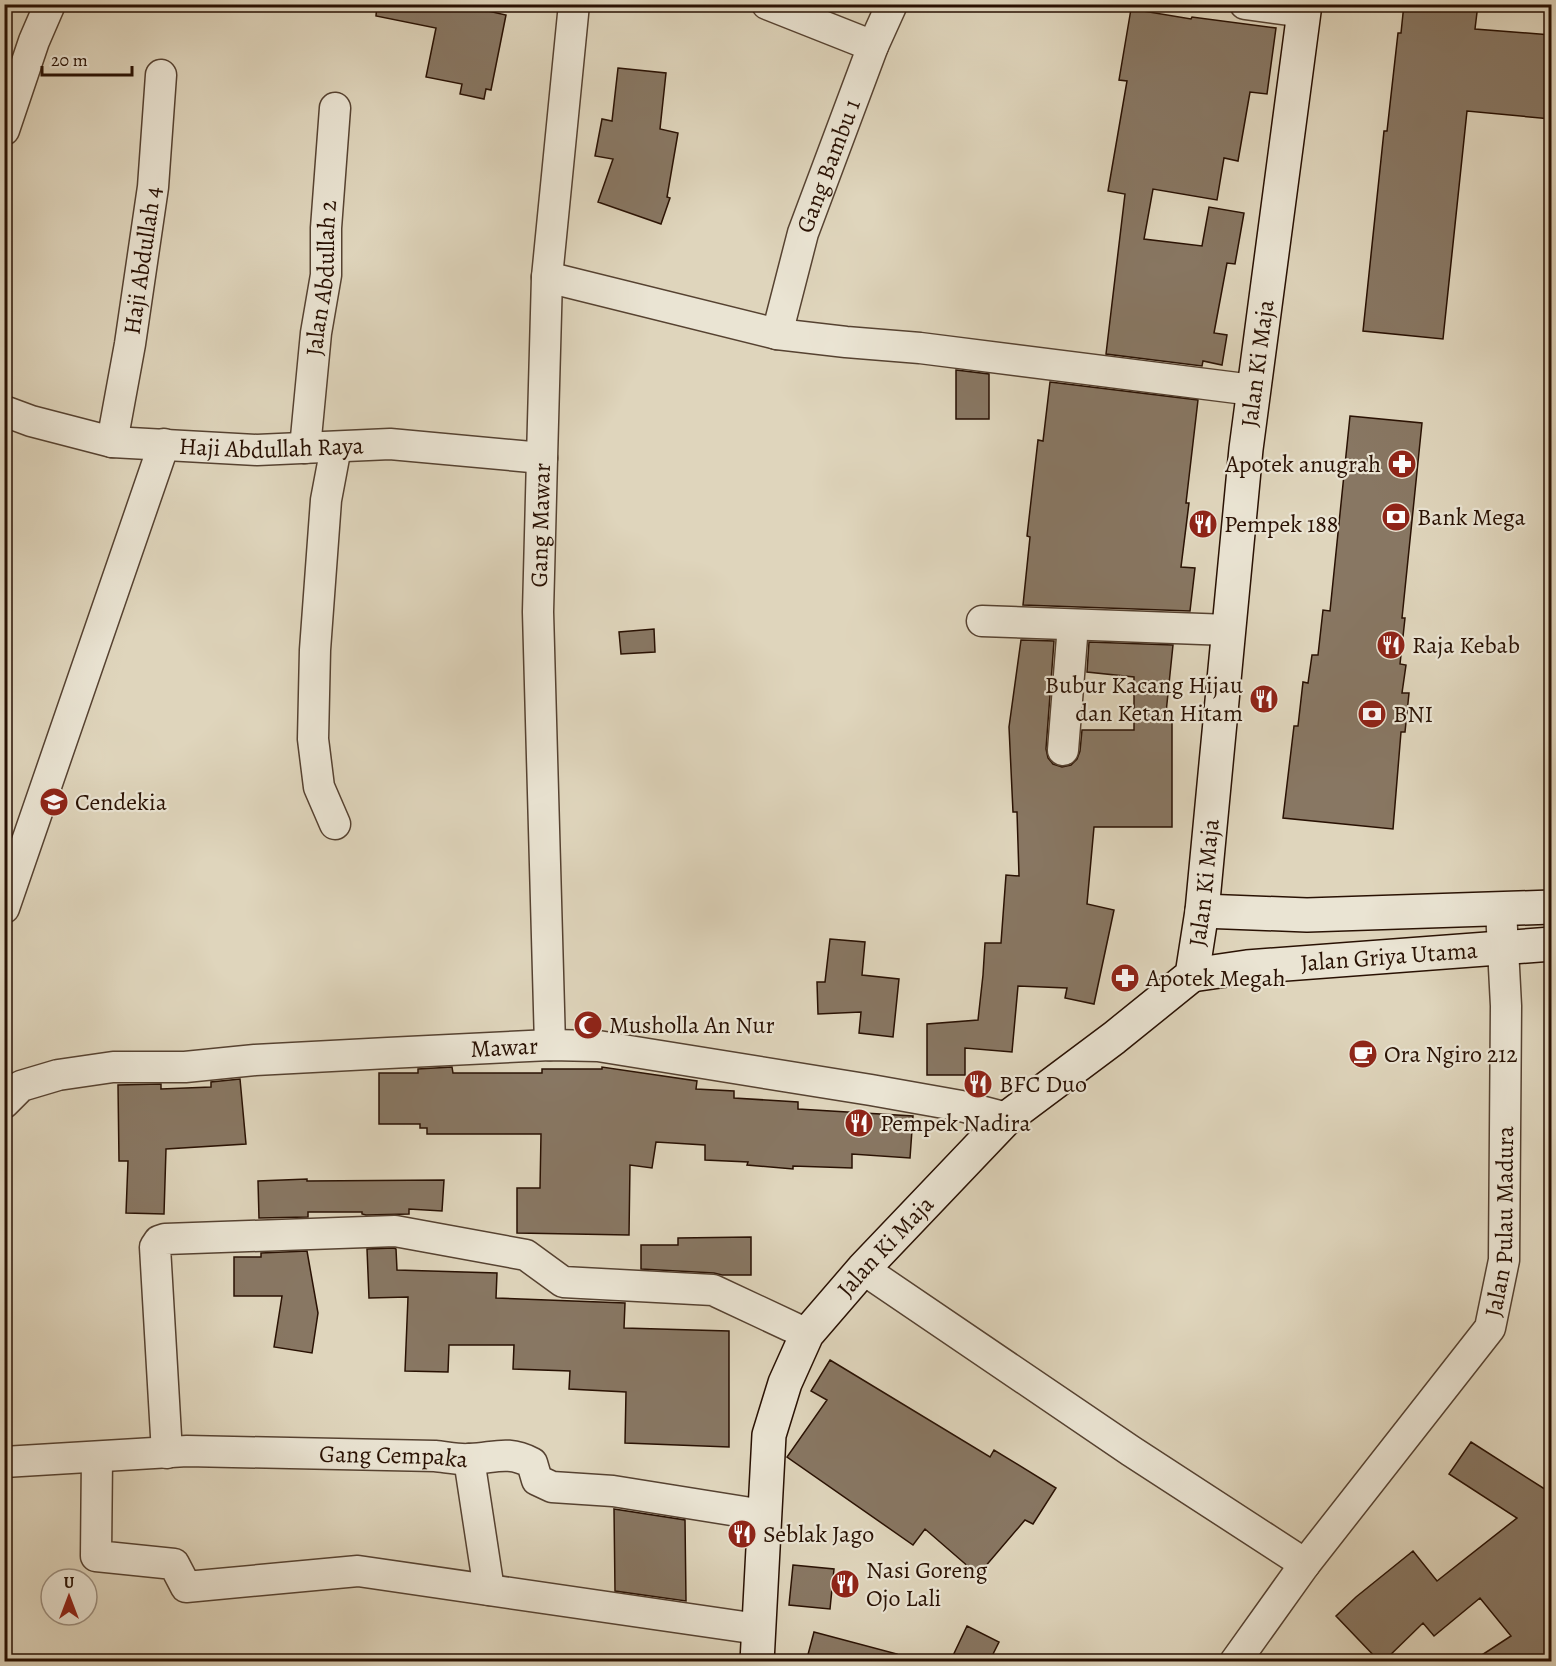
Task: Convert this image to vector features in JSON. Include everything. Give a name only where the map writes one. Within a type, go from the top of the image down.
[{"type":"main road","name":"Jalan Ki Maja","points":[[757,1662],[769,1435],[785,1383],[807,1334],[863,1269],[1007,1118],[1114,1038],[1192,975],[1202,910],[1253,390],[1305,8]]},
{"type":"main road","name":"Jalan Griya Utama","points":[[1202,910],[1307,915],[1551,907]]},
{"type":"main road","name":"Jalan Griya Utama","points":[[1192,975],[1247,967],[1551,944]]},
{"type":"street","points":[[4,130],[34,41],[50,4]]},
{"type":"street","name":"Gang Mawar","points":[[550,1046],[538,612],[547,277],[573,4]]},
{"type":"street","points":[[767,4],[873,46]]},
{"type":"street","name":"Gang Bambu 1","points":[[777,334],[803,233],[873,46],[892,4]]},
{"type":"street","points":[[1245,4],[1305,8]]},
{"type":"street","name":"Haji Abdullah 4","points":[[112,442],[130,344],[153,187],[161,75]]},
{"type":"street","name":"Jalan Abdullah 2","points":[[305,448],[316,333],[326,275],[326,228],[335,108]]},
{"type":"street","points":[[547,277],[777,334],[920,348],[1253,390]]},
{"type":"street","name":"Haji Abdullah Raya","points":[[4,411],[31,421],[112,442],[257,450],[390,444],[542,458]]},
{"type":"street","points":[[4,908],[164,444]]},
{"type":"street","points":[[335,824],[319,787],[313,740],[315,650],[326,500],[336,447]]},
{"type":"street","points":[[982,621],[1228,630]]},
{"type":"street","points":[[1063,750],[1073,625]]},
{"type":"street","name":"Jalan Pulau Madura","points":[[1235,1662],[1305,1564],[1490,1328],[1504,1260],[1506,1006],[1501,910]]},
{"type":"street","name":"Mawar","points":[[4,1103],[21,1086],[58,1075],[113,1067],[185,1067],[255,1060],[550,1046],[598,1046],[756,1070],[961,1106],[1007,1118]]},
{"type":"street","points":[[168,1453],[155,1247],[159,1241],[165,1239],[395,1231],[526,1255],[563,1282],[713,1290],[807,1334]]},
{"type":"street","points":[[863,1269],[1131,1451],[1305,1564]]},
{"type":"street","name":"Gang Cempaka","points":[[4,1462],[187,1451],[469,1459],[492,1455],[519,1456],[532,1463],[537,1480],[552,1487],[613,1491],[763,1515]]},
{"type":"street","points":[[97,1456],[96,1556],[174,1564],[186,1587],[358,1571],[758,1629]]},
{"type":"street","points":[[469,1459],[489,1590]]},
{"type":"building","points":[[377,4],[457,4],[506,15],[491,90],[486,89],[484,99],[460,94],[462,84],[426,77],[436,28],[376,16]]},
{"type":"building","points":[[1404,4],[1478,4],[1475,29],[1551,35],[1551,119],[1467,111],[1443,339],[1363,331],[1384,131],[1387,131],[1398,33],[1401,33]]},
{"type":"building","points":[[1131,9],[1191,19],[1192,17],[1276,28],[1267,94],[1250,92],[1238,161],[1224,158],[1217,200],[1153,189],[1144,239],[1202,246],[1209,207],[1244,213],[1235,264],[1227,263],[1214,333],[1227,335],[1222,365],[1203,361],[1202,366],[1106,354],[1125,194],[1108,191],[1127,81],[1119,80]]},
{"type":"building","points":[[618,68],[666,73],[660,129],[678,133],[667,197],[670,198],[661,224],[598,202],[613,159],[595,156],[602,119],[612,121]]},
{"type":"building","points":[[956,370],[989,374],[989,419],[956,419]]},
{"type":"building","points":[[1050,382],[1198,400],[1181,567],[1195,568],[1190,611],[1023,605],[1030,537],[1027,536],[1038,440],[1043,441]]},
{"type":"building","points":[[1350,416],[1422,423],[1402,618],[1405,618],[1400,664],[1406,665],[1402,693],[1409,693],[1405,732],[1401,732],[1393,829],[1283,818],[1294,726],[1298,726],[1303,682],[1308,683],[1312,655],[1318,655],[1323,610],[1330,611]]},
{"type":"building","points":[[654,629],[655,652],[621,654],[619,632]]},
{"type":"building","points":[[1021,640],[1054,641],[1046,749],[1048,758],[1053,764],[1062,767],[1071,765],[1077,759],[1082,730],[1134,730],[1134,677],[1087,672],[1089,642],[1173,645],[1166,713],[1172,713],[1172,827],[1094,827],[1087,904],[1114,910],[1094,1004],[1065,998],[1067,988],[1018,986],[1012,1052],[965,1048],[965,1075],[927,1075],[927,1024],[978,1020],[985,943],[1001,943],[1006,875],[1019,876],[1017,812],[1013,812],[1009,727]]},
{"type":"building","points":[[830,939],[865,942],[862,975],[899,979],[893,1037],[859,1033],[861,1012],[818,1014],[817,982],[825,982]]},
{"type":"building","points":[[452,1067],[453,1073],[542,1073],[542,1069],[602,1069],[602,1067],[697,1081],[696,1089],[734,1091],[734,1098],[798,1102],[798,1109],[913,1116],[910,1158],[852,1154],[852,1168],[793,1166],[793,1169],[747,1165],[748,1162],[705,1160],[705,1145],[656,1142],[652,1168],[630,1165],[629,1235],[517,1233],[517,1188],[540,1188],[541,1134],[427,1134],[427,1128],[420,1128],[420,1124],[379,1124],[379,1073],[418,1073],[418,1069]]},
{"type":"building","points":[[240,1079],[246,1144],[166,1149],[164,1214],[126,1213],[128,1161],[119,1161],[118,1085],[161,1084],[161,1089],[211,1087],[211,1082]]},
{"type":"building","points":[[307,1179],[307,1181],[444,1180],[442,1211],[409,1209],[409,1214],[366,1215],[362,1212],[308,1212],[308,1217],[259,1218],[258,1181]]},
{"type":"building","points":[[751,1237],[751,1275],[641,1269],[641,1245],[678,1245],[678,1238]]},
{"type":"building","points":[[367,1249],[396,1249],[397,1270],[497,1273],[496,1298],[625,1303],[624,1328],[729,1331],[729,1447],[625,1443],[626,1392],[569,1389],[570,1371],[513,1369],[514,1345],[449,1345],[448,1372],[405,1371],[408,1297],[369,1298]]},
{"type":"building","points":[[307,1251],[318,1313],[312,1353],[274,1347],[282,1296],[234,1296],[234,1257],[261,1257],[261,1253]]},
{"type":"building","points":[[830,1360],[990,1457],[994,1450],[1056,1488],[1033,1524],[1025,1520],[978,1575],[925,1529],[913,1545],[787,1457],[827,1400],[811,1391]]},
{"type":"building","points":[[1471,1442],[1551,1493],[1551,1662],[1471,1662],[1511,1636],[1480,1598],[1434,1636],[1423,1623],[1383,1662],[1380,1662],[1336,1616],[1413,1551],[1437,1581],[1517,1518],[1449,1474]]},
{"type":"building","points":[[614,1509],[685,1520],[686,1601],[615,1591]]},
{"type":"building","points":[[793,1565],[834,1569],[830,1609],[789,1605]]},
{"type":"building","points":[[967,1626],[999,1642],[989,1662],[950,1662]]},
{"type":"building","points":[[814,1632],[897,1654],[896,1662],[806,1662]]},
{"type":"place","name":"Apotek anugrah","points":[[1402,464]]},
{"type":"place","name":"Bank Mega","points":[[1396,517]]},
{"type":"place","name":"Pempek 188","points":[[1203,524]]},
{"type":"place","name":"Raja Kebab","points":[[1391,645]]},
{"type":"place","name":"Bubur Kacang Hijau dan Ketan Hitam","points":[[1264,699]]},
{"type":"place","name":"BNI","points":[[1372,714]]},
{"type":"place","name":"Cendekia","points":[[54,802]]},
{"type":"place","name":"Apotek Megah","points":[[1125,978]]},
{"type":"place","name":"Musholla An Nur","points":[[588,1025]]},
{"type":"place","name":"Ora Ngiro 212","points":[[1363,1054]]},
{"type":"place","name":"BFC Duo","points":[[978,1084]]},
{"type":"place","name":"Pempek Nadira","points":[[859,1123]]},
{"type":"place","name":"Seblak Jago","points":[[742,1534]]},
{"type":"place","name":"Nasi Goreng Ojo Lali","points":[[845,1584]]}]
